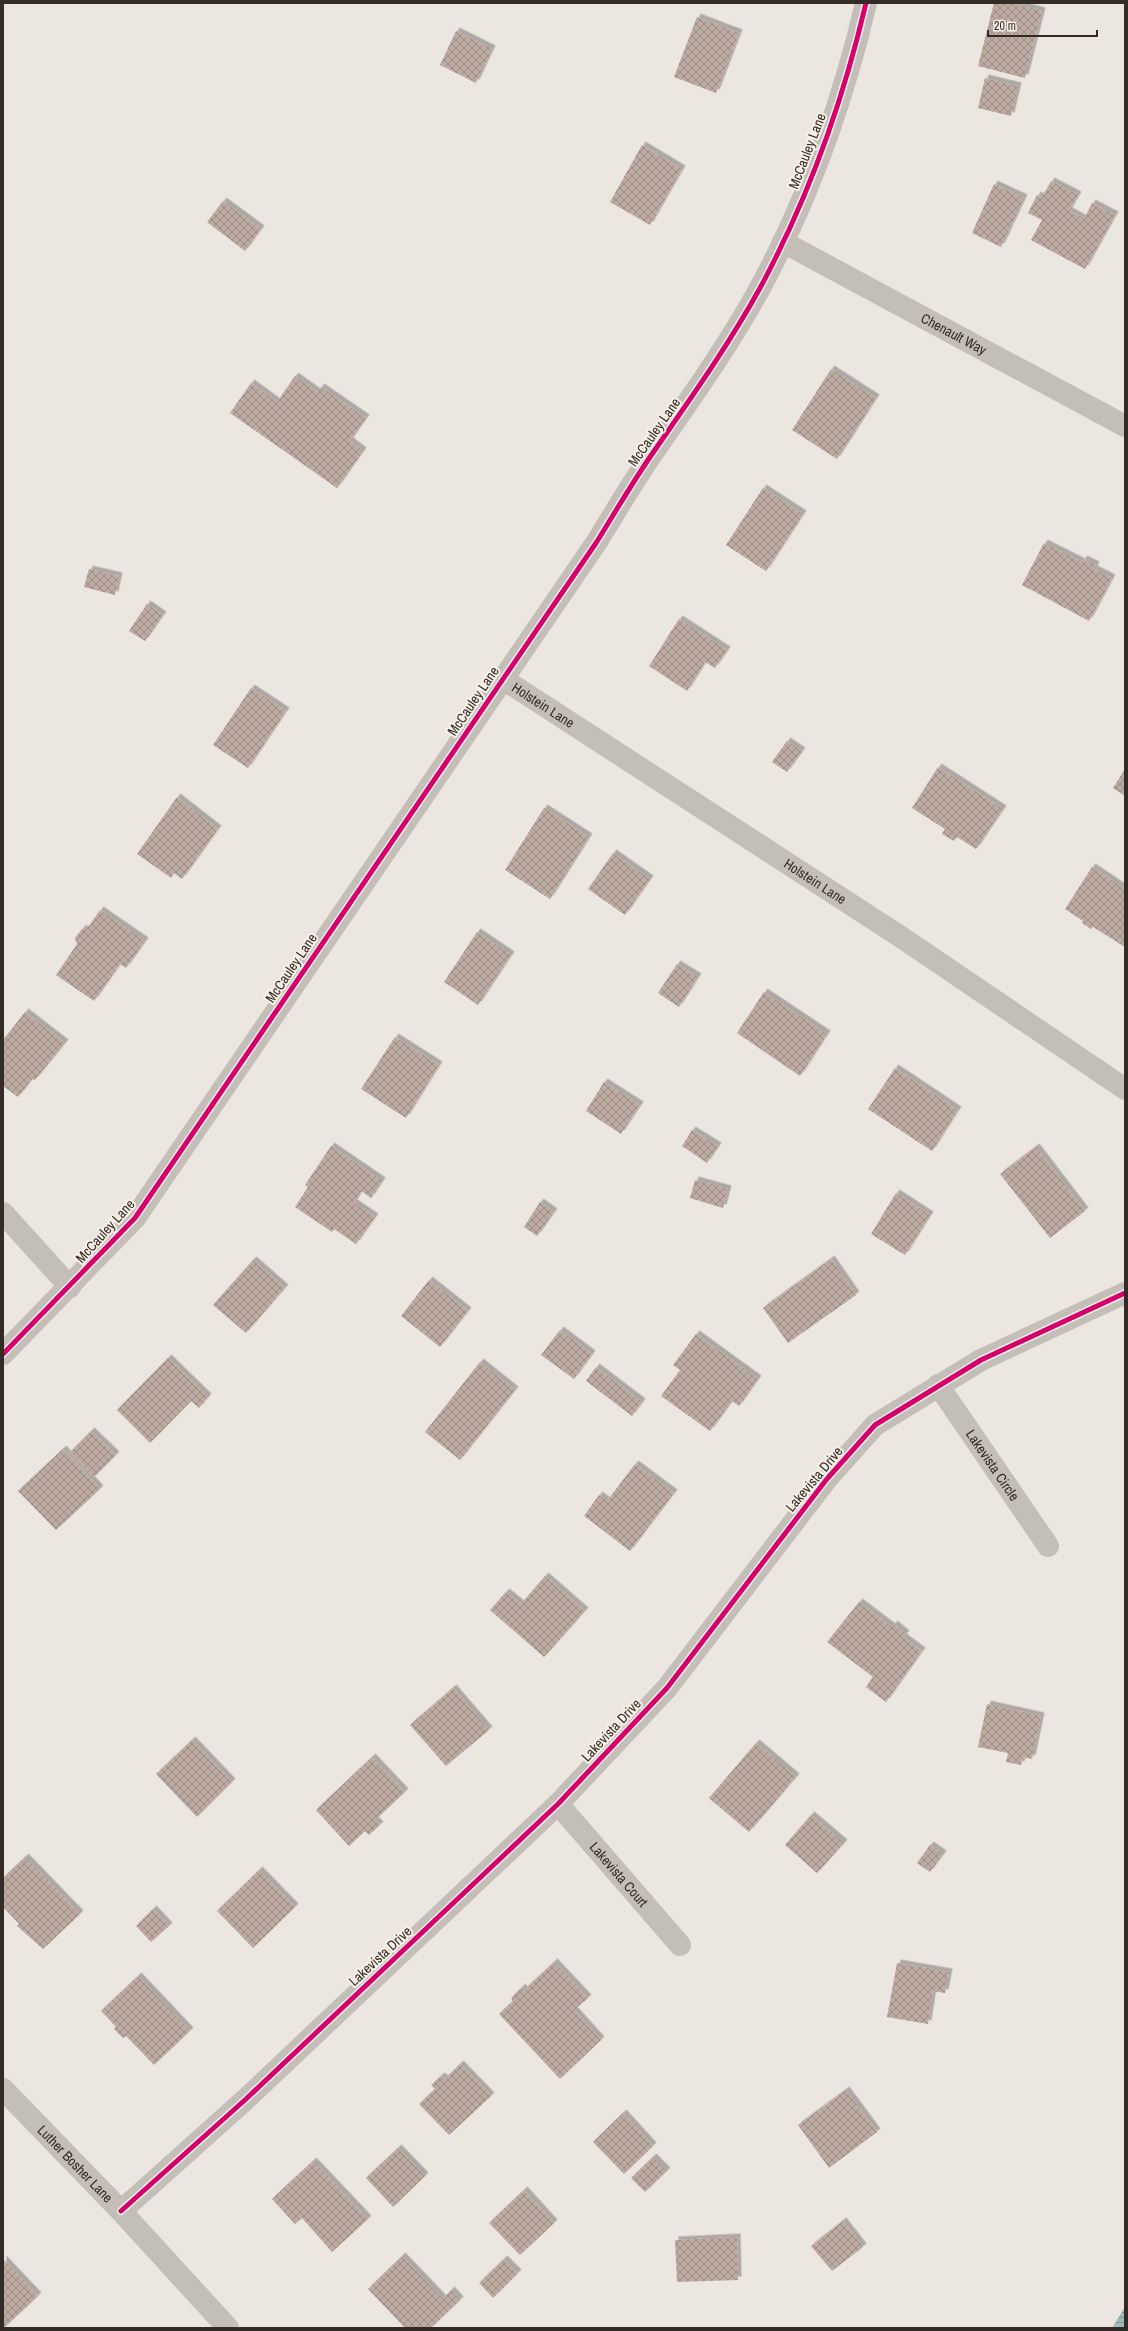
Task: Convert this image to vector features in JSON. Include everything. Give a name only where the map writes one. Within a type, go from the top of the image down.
[{"type":"street","name":"McCauley Lane","points":[[3,1354],[136,1218],[596,542],[649,458],[708,376],[759,288],[782,242],[826,141],[857,44],[866,3]]},
{"type":"street","name":"Chenault Way","points":[[782,242],[1125,426]]},
{"type":"street","name":"Holstein Lane","points":[[503,679],[901,937],[1125,1089]]},
{"type":"street","points":[[3,1214],[70,1287]]},
{"type":"street","name":"Lakevista Drive","points":[[121,2211],[246,2099],[558,1804],[668,1688],[826,1480],[875,1425],[981,1360],[1125,1293]]},
{"type":"street","name":"Lakevista Circle","points":[[938,1385],[1048,1546]]},
{"type":"street","name":"Lakevista Court","points":[[558,1804],[680,1945]]},
{"type":"street","name":"Luther Bosher Lane","points":[[3,2089],[121,2211],[228,2328]]},
{"type":"water","points":[[1125,2307],[1125,2328],[1112,2328]]},
{"type":"building","points":[[994,3],[1012,3],[1042,11],[1025,78],[978,66]]},
{"type":"building","points":[[697,17],[739,33],[716,93],[674,77]]},
{"type":"building","points":[[456,31],[492,49],[476,83],[440,65]]},
{"type":"building","points":[[985,78],[1018,86],[1011,116],[978,108]]},
{"type":"building","points":[[642,145],[682,169],[650,225],[610,202]]},
{"type":"building","points":[[1051,181],[1078,195],[1069,211],[1084,219],[1092,203],[1115,215],[1085,269],[1031,240],[1042,220],[1028,213],[1037,195],[1042,197]]},
{"type":"building","points":[[994,184],[1024,198],[1001,247],[972,233]]},
{"type":"building","points":[[223,201],[261,229],[245,251],[207,222]]},
{"type":"building","points":[[831,369],[876,398],[837,459],[792,430]]},
{"type":"building","points":[[295,376],[317,392],[321,387],[366,418],[350,441],[363,451],[337,488],[230,413],[251,383],[277,402]]},
{"type":"building","points":[[763,488],[803,514],[766,571],[726,545]]},
{"type":"building","points":[[1044,543],[1082,562],[1084,559],[1096,565],[1094,569],[1112,578],[1089,621],[1022,585]]},
{"type":"building","points":[[89,569],[119,576],[115,595],[84,587]]},
{"type":"building","points":[[147,604],[163,615],[145,641],[129,631]]},
{"type":"building","points":[[679,619],[727,650],[715,668],[705,662],[687,691],[649,666]]},
{"type":"building","points":[[251,688],[286,711],[248,768],[213,745]]},
{"type":"building","points":[[787,741],[802,751],[787,772],[772,762]]},
{"type":"building","points":[[938,767],[1003,809],[976,849],[957,837],[954,841],[942,834],[945,829],[912,808]]},
{"type":"building","points":[[1125,769],[1125,796],[1113,788]]},
{"type":"building","points":[[177,797],[218,829],[182,879],[174,873],[171,878],[137,854]]},
{"type":"building","points":[[544,808],[589,837],[550,899],[505,870]]},
{"type":"building","points":[[613,853],[650,879],[625,915],[588,889]]},
{"type":"building","points":[[1092,867],[1125,889],[1125,947],[1093,927],[1091,929],[1082,923],[1083,921],[1065,909]]},
{"type":"building","points":[[100,910],[145,941],[126,968],[120,964],[94,1001],[56,975],[77,944],[75,938],[82,929],[87,929]]},
{"type":"building","points":[[477,932],[511,955],[478,1005],[444,982]]},
{"type":"building","points":[[677,964],[698,977],[679,1007],[658,993]]},
{"type":"building","points":[[764,992],[827,1034],[800,1076],[737,1033]]},
{"type":"building","points":[[25,1012],[65,1043],[35,1080],[32,1079],[18,1097],[3,1086],[3,1040]]},
{"type":"building","points":[[395,1037],[439,1065],[406,1118],[361,1089]]},
{"type":"building","points":[[895,1068],[958,1110],[932,1151],[868,1109]]},
{"type":"building","points":[[604,1082],[640,1105],[621,1134],[586,1111]]},
{"type":"building","points":[[692,1130],[718,1146],[707,1163],[682,1146]]},
{"type":"building","points":[[331,1146],[382,1181],[371,1198],[361,1191],[354,1203],[375,1217],[356,1244],[334,1229],[332,1232],[295,1207],[308,1187],[305,1185]]},
{"type":"building","points":[[1036,1147],[1085,1211],[1050,1238],[1000,1174]]},
{"type":"building","points":[[695,1180],[728,1189],[723,1208],[690,1198]]},
{"type":"building","points":[[896,1193],[930,1215],[905,1255],[871,1234]]},
{"type":"building","points":[[540,1202],[554,1212],[537,1236],[524,1227]]},
{"type":"building","points":[[831,1259],[856,1295],[788,1343],[763,1308]]},
{"type":"building","points":[[253,1260],[285,1288],[246,1333],[213,1305]]},
{"type":"building","points":[[429,1280],[468,1311],[440,1347],[401,1316]]},
{"type":"building","points":[[560,1330],[592,1354],[574,1379],[541,1355]]},
{"type":"building","points":[[696,1334],[758,1379],[739,1406],[732,1401],[710,1431],[661,1396],[680,1370],[673,1365]]},
{"type":"building","points":[[168,1358],[208,1397],[199,1408],[191,1401],[150,1443],[117,1410]]},
{"type":"building","points":[[480,1362],[515,1390],[460,1460],[425,1432]]},
{"type":"building","points":[[596,1367],[642,1402],[632,1416],[586,1381]]},
{"type":"building","points":[[91,1431],[116,1455],[94,1477],[70,1452]]},
{"type":"building","points":[[63,1449],[100,1489],[56,1530],[18,1491]]},
{"type":"building","points":[[635,1464],[674,1493],[630,1551],[584,1516],[599,1495],[607,1501]]},
{"type":"building","points":[[545,1576],[585,1611],[544,1657],[490,1610],[506,1592],[521,1604]]},
{"type":"building","points":[[859,1602],[892,1627],[894,1624],[906,1634],[903,1637],[922,1651],[886,1702],[866,1687],[873,1677],[827,1642]]},
{"type":"building","points":[[453,1688],[489,1730],[446,1766],[410,1725]]},
{"type":"building","points":[[987,1704],[1041,1716],[1032,1759],[1023,1757],[1021,1765],[1006,1762],[1008,1753],[978,1747]]},
{"type":"building","points":[[192,1740],[232,1782],[197,1817],[156,1774]]},
{"type":"building","points":[[756,1743],[796,1777],[749,1832],[709,1798]]},
{"type":"building","points":[[372,1757],[405,1792],[375,1820],[380,1825],[369,1835],[365,1831],[349,1846],[316,1810]]},
{"type":"building","points":[[811,1815],[844,1843],[817,1873],[785,1845]]},
{"type":"building","points":[[930,1845],[943,1854],[930,1872],[917,1863]]},
{"type":"building","points":[[25,1857],[80,1914],[43,1949],[17,1926],[19,1924],[3,1907],[3,1878]]},
{"type":"building","points":[[259,1870],[295,1907],[253,1948],[217,1911]]},
{"type":"building","points":[[153,1909],[169,1926],[151,1942],[136,1926]]},
{"type":"building","points":[[554,1962],[588,1998],[574,2010],[601,2040],[560,2079],[499,2014],[513,2001],[511,1998],[522,1987],[524,1990]]},
{"type":"building","points":[[897,1963],[949,1972],[945,1993],[933,1991],[928,2024],[887,2017]]},
{"type":"building","points":[[138,1976],[190,2031],[154,2065],[126,2036],[123,2038],[114,2029],[116,2027],[101,2011]]},
{"type":"building","points":[[460,2064],[491,2096],[449,2135],[419,2104],[435,2089],[431,2085],[441,2076],[445,2079]]},
{"type":"building","points":[[846,2090],[877,2132],[829,2168],[798,2125]]},
{"type":"building","points":[[623,2113],[653,2146],[624,2174],[593,2142]]},
{"type":"building","points":[[398,2148],[425,2176],[393,2207],[366,2178]]},
{"type":"building","points":[[653,2157],[667,2171],[645,2192],[631,2178]]},
{"type":"building","points":[[313,2161],[368,2219],[332,2252],[302,2218],[295,2224],[272,2199]]},
{"type":"building","points":[[524,2190],[554,2223],[520,2255],[489,2223]]},
{"type":"building","points":[[843,2221],[863,2247],[832,2271],[811,2246]]},
{"type":"building","points":[[737,2237],[738,2280],[677,2282],[675,2240]]},
{"type":"building","points":[[402,2256],[443,2299],[451,2290],[460,2300],[431,2328],[405,2328],[368,2289]]},
{"type":"building","points":[[3,2259],[38,2296],[4,2328],[3,2328]]},
{"type":"building","points":[[504,2259],[518,2273],[493,2298],[479,2283]]},
{"type":"cycle path","points":[[3,1354],[135,1218],[596,543],[629,489],[721,353],[760,288],[794,220],[809,185],[835,113],[857,40],[866,3]]},
{"type":"cycle path","points":[[121,2211],[246,2099],[558,1804],[667,1688],[826,1480],[875,1425],[981,1360],[1125,1293]]}]
